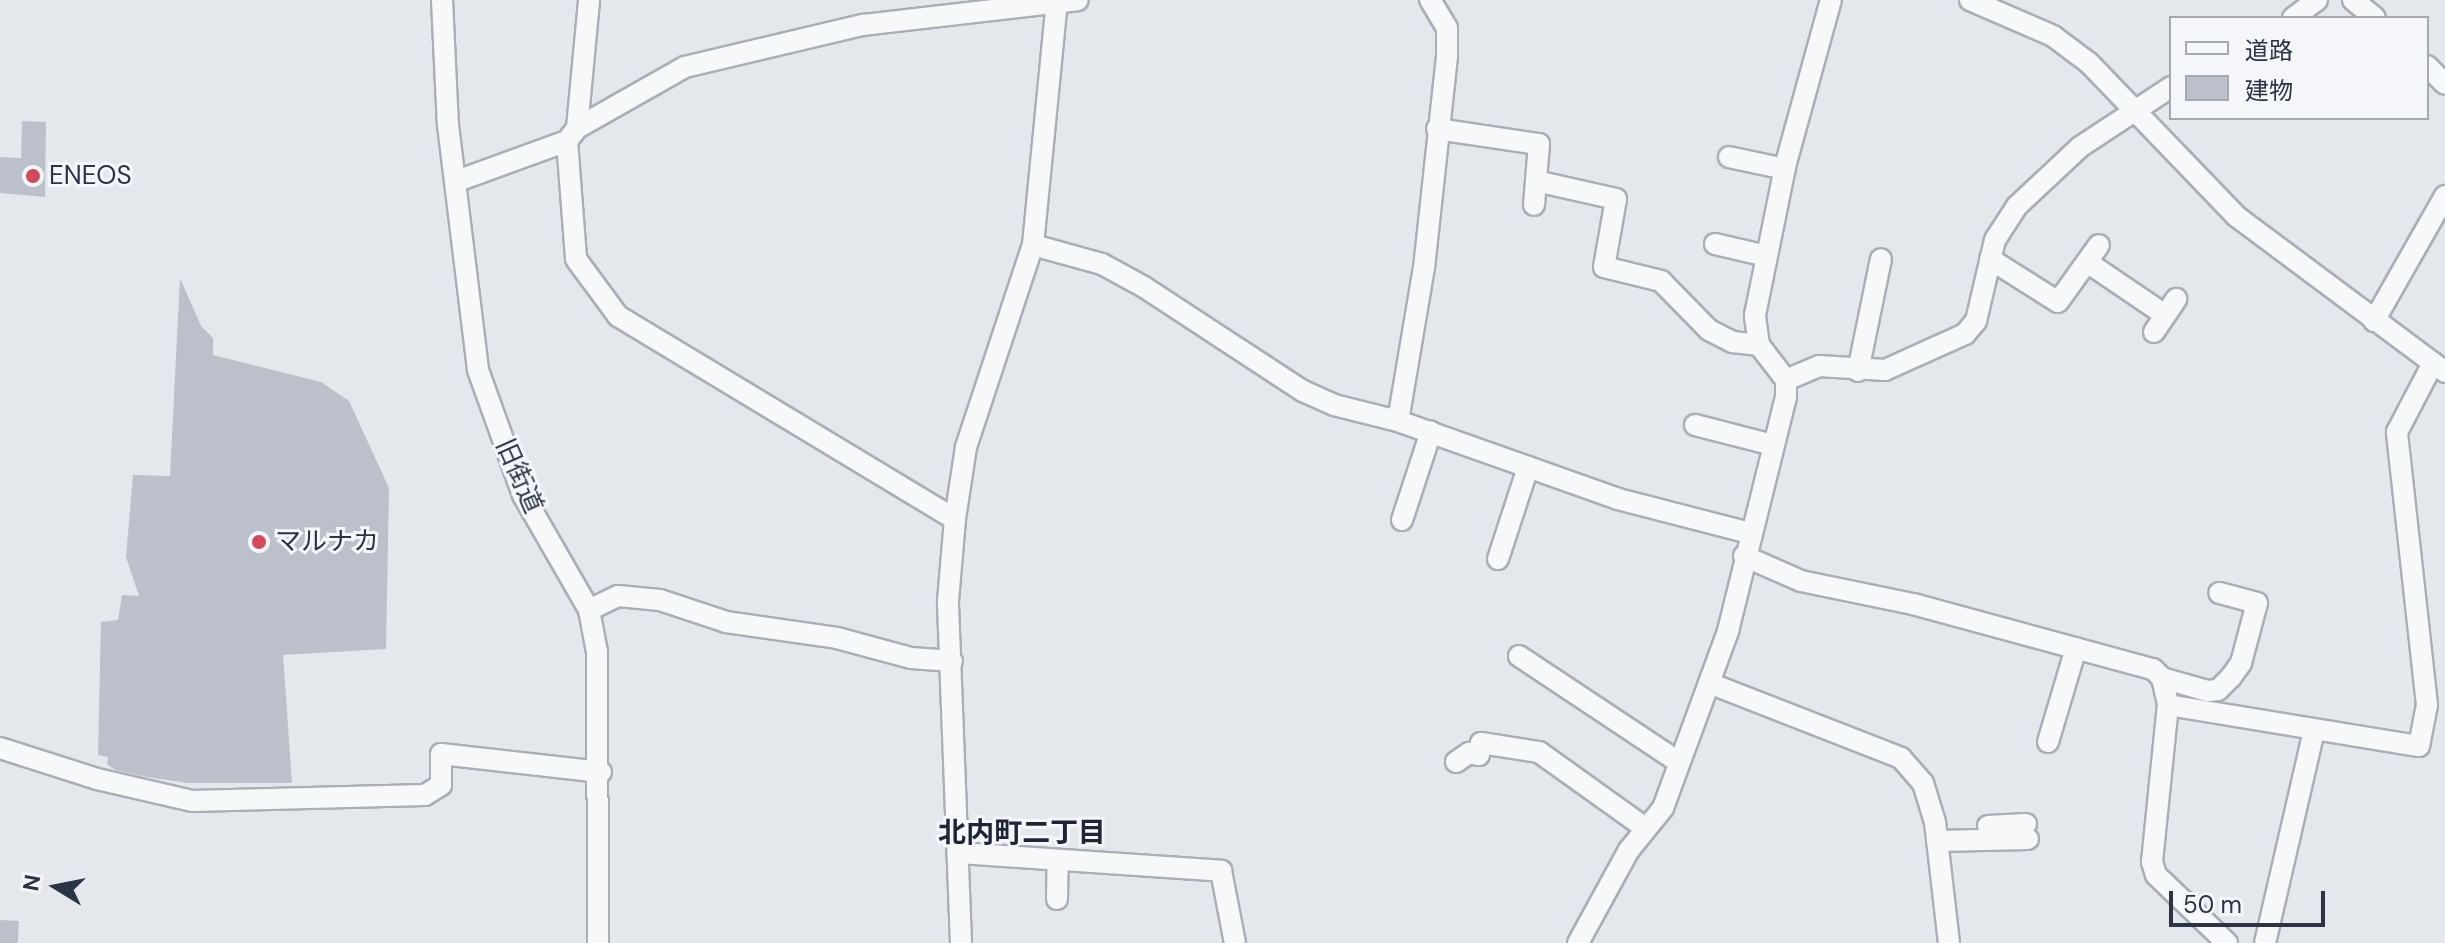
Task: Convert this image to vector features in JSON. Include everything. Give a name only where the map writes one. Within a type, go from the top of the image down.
[{"type":"street","name":"旧街道","points":[[442,0],[441,51],[478,370],[523,495],[589,610],[597,652],[601,772],[598,943]]},
{"type":"street","points":[[589,0],[572,134],[576,259],[618,316],[955,519]]},
{"type":"street","points":[[1398,421],[1424,268],[1447,28],[1430,0]]},
{"type":"street","points":[[1578,943],[1645,828],[1663,808],[1677,761],[1728,631],[1749,533],[1786,397],[1786,380],[1759,345],[1755,315],[1785,169],[1831,0]]},
{"type":"street","points":[[1970,0],[2053,36],[2136,106],[2236,216],[2439,367],[2397,432],[2436,705],[2419,746],[2168,705]]},
{"type":"street","points":[[2296,16],[2317,0]]},
{"type":"street","points":[[2353,0],[2373,16]]},
{"type":"street","points":[[457,181],[572,134],[685,67],[863,25],[1064,1],[1033,245],[966,447],[955,519],[948,601],[960,853],[961,943]]},
{"type":"street","points":[[2429,68],[2445,84]]},
{"type":"street","points":[[1786,380],[1819,366],[1858,371],[1885,370],[1965,334],[1976,321],[1995,240],[2017,206],[2080,147],[2136,106],[2169,88]]},
{"type":"street","points":[[1437,129],[1539,144],[1534,205]]},
{"type":"street","points":[[1729,157],[1785,169]]},
{"type":"street","points":[[1536,181],[1616,199],[1604,267],[1661,281],[1709,330],[1733,342],[1759,345]]},
{"type":"street","points":[[2374,321],[2445,196]]},
{"type":"street","points":[[1715,244],[1767,256]]},
{"type":"street","points":[[1033,245],[1102,264],[1144,287],[1303,391],[1334,405],[1398,421],[1618,499],[1749,533]]},
{"type":"street","points":[[1990,259],[2058,302],[2093,253],[2171,307],[2154,332]]},
{"type":"street","points":[[1858,371],[1881,259]]},
{"type":"street","points":[[1695,425],[1773,445]]},
{"type":"street","points":[[1402,520],[1431,432]]},
{"type":"street","points":[[1498,559],[1528,467]]},
{"type":"street","points":[[1744,556],[1801,581],[1913,604],[2153,669],[2162,678],[2168,705],[2152,862],[2156,875],[2227,943]]},
{"type":"street","points":[[2162,678],[2218,690],[2241,663],[2235,645],[2257,603],[2219,593]]},
{"type":"street","points":[[589,610],[618,596],[660,600],[726,622],[837,638],[911,658],[952,661]]},
{"type":"street","points":[[2048,742],[2076,648]]},
{"type":"street","points":[[1519,656],[1677,761]]},
{"type":"street","points":[[1709,683],[1901,758],[1923,783],[1936,835],[1949,943]]},
{"type":"street","points":[[2265,943],[2314,730]]},
{"type":"street","points":[[1456,762],[1469,753],[1479,755],[1481,743],[1539,752],[1645,828]]},
{"type":"street","points":[[0,748],[97,779],[192,801],[425,795],[441,785],[441,754],[601,772]]},
{"type":"street","points":[[1936,835],[2027,832]]},
{"type":"street","points":[[960,853],[1221,871],[1235,943]]},
{"type":"street","points":[[1057,899],[1058,860]]},
{"type":"building","name":"ENEOS","points":[[22,121],[46,122],[45,197],[0,193],[0,157],[21,158]]},
{"type":"building","name":"マルナカ","points":[[180,278],[201,326],[213,338],[213,355],[321,382],[349,401],[389,488],[386,649],[283,655],[292,783],[188,783],[115,770],[107,764],[108,757],[98,755],[101,622],[118,620],[122,595],[139,596],[126,557],[133,475],[170,476]]},
{"type":"building","points":[[0,920],[19,921],[18,943],[0,943]]},
{"type":"place","name":"ENEOS","points":[[33,176]]},
{"type":"place","name":"マルナカ","points":[[259,542]]},
{"type":"district","name":"北内町二丁目","points":[[1022,833]]}]
